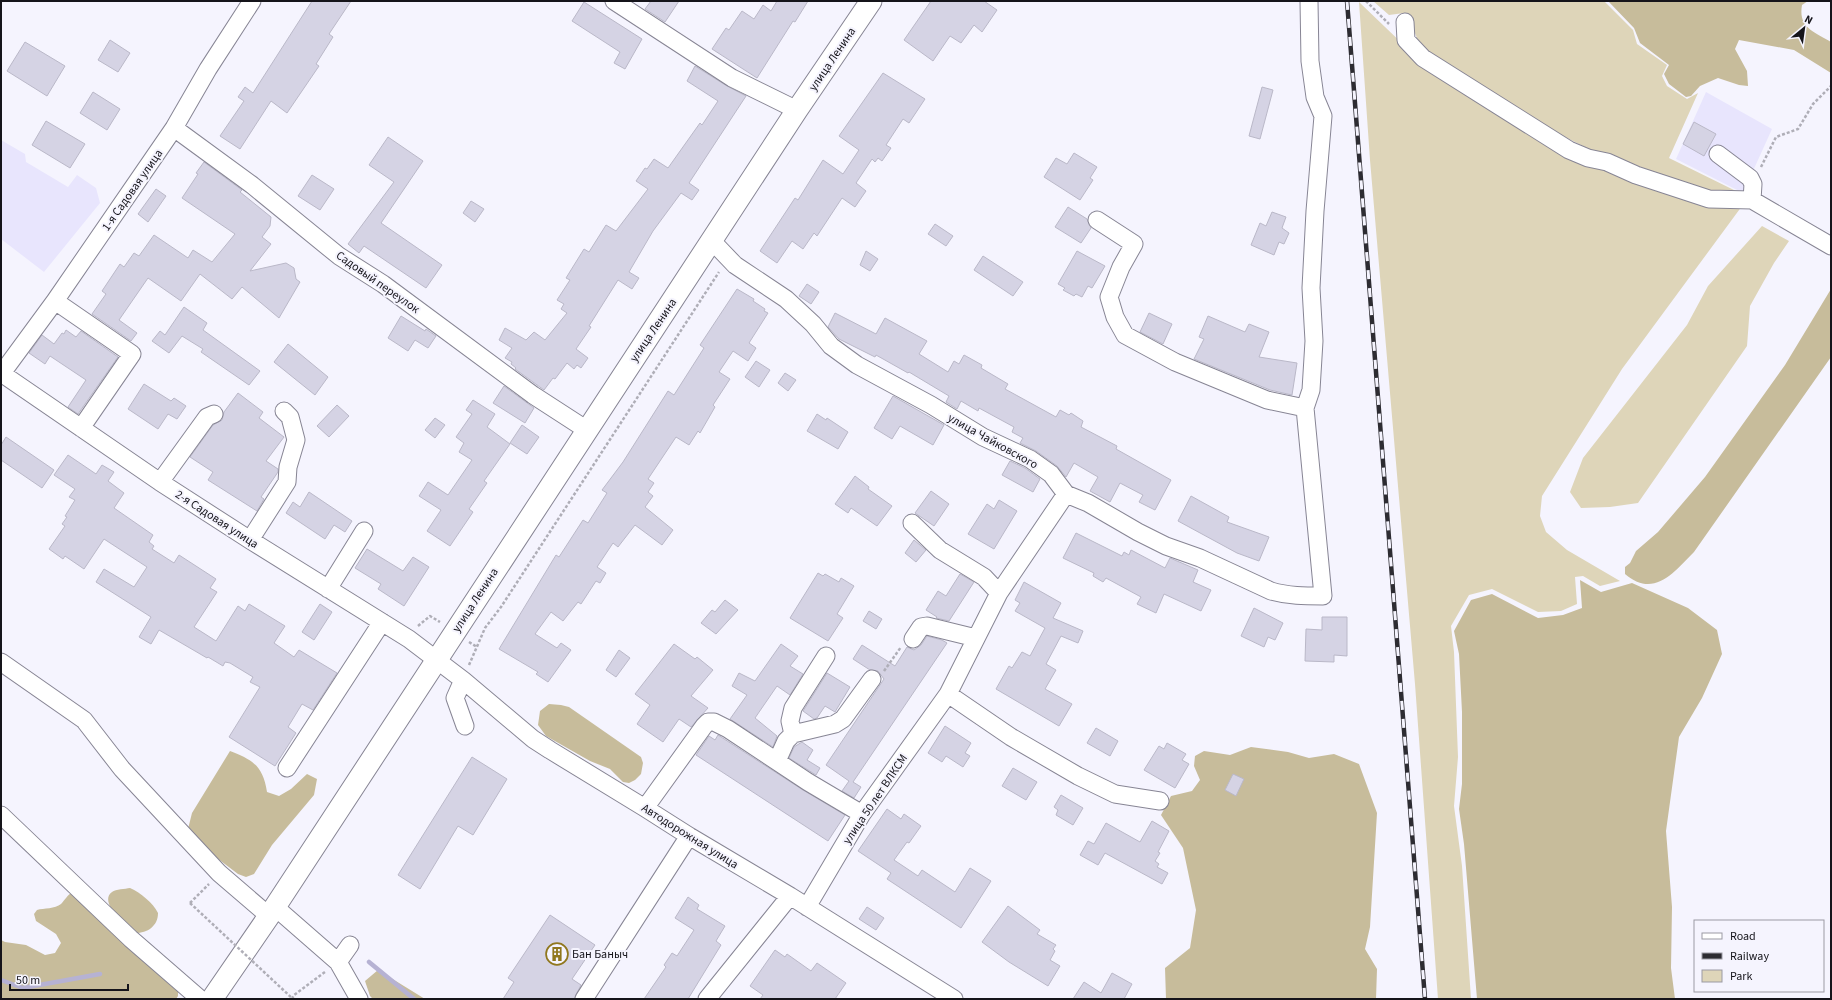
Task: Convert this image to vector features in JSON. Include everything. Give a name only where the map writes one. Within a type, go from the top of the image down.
[{"type":"main road","name":"улица Ленина","points":[[212,999],[272,911],[436,659],[871,1]]},
{"type":"street","name":"1-я Садовая улица","points":[[2,373],[55,301],[174,128],[208,69],[252,1]]},
{"type":"street","points":[[614,1],[732,78],[798,110]]},
{"type":"street","points":[[1097,220],[1134,244],[1121,267],[1109,297],[1114,317],[1125,335],[1175,362],[1267,400],[1305,408],[1311,390],[1314,341],[1311,288],[1314,211],[1323,116],[1315,97],[1310,61],[1309,1]]},
{"type":"street","points":[[1405,22],[1406,40],[1423,58],[1569,150],[1588,158],[1607,162],[1636,175],[1709,199],[1753,192]]},
{"type":"street","name":"Садовый переулок","points":[[174,128],[252,185],[339,256],[383,284],[533,395],[587,430]]},
{"type":"street","points":[[1718,154],[1750,178],[1753,192],[1831,246]]},
{"type":"street","name":"улица Чайковского","points":[[712,241],[735,265],[786,299],[813,324],[831,346],[857,365],[983,437],[1030,459],[1050,474],[1066,494],[1088,503],[1138,532],[1166,546],[1200,558],[1271,591],[1300,596],[1323,596],[1305,408]]},
{"type":"street","points":[[55,301],[132,354],[81,428]]},
{"type":"street","name":"2-я Садовая улица","points":[[2,373],[160,482],[382,622],[436,659]]},
{"type":"street","points":[[250,540],[288,482],[288,467],[296,440],[290,417],[284,411]]},
{"type":"street","points":[[160,482],[207,417],[214,414]]},
{"type":"street","name":"улица 50 лет ВЛКСМ","points":[[807,907],[862,814],[948,694],[999,593],[1066,494]]},
{"type":"street","points":[[912,524],[940,550],[984,577],[999,593]]},
{"type":"street","points":[[328,589],[364,531]]},
{"type":"street","points":[[287,768],[382,622]]},
{"type":"street","points":[[913,639],[922,627],[926,626],[976,638]]},
{"type":"street","points":[[792,734],[790,721],[793,708],[826,656]]},
{"type":"street","name":"Автодорожная улица","points":[[436,659],[533,739],[689,836],[790,896],[954,999]]},
{"type":"street","points":[[1,662],[84,720],[122,769],[219,873],[272,911],[338,962],[355,995],[359,999]]},
{"type":"street","points":[[777,761],[786,742],[792,734],[835,724],[843,719],[872,679]]},
{"type":"street","points":[[463,680],[454,698],[465,726]]},
{"type":"street","points":[[948,694],[1011,737],[1078,776],[1115,794],[1160,801]]},
{"type":"street","points":[[645,808],[708,722],[714,722],[728,729],[808,782],[862,814]]},
{"type":"street","points":[[1,815],[131,939],[200,999]]},
{"type":"street","points":[[584,999],[689,836]]},
{"type":"street","points":[[707,999],[790,896]]},
{"type":"street","points":[[338,962],[350,945]]},
{"type":"path","points":[[1366,1],[1406,40]]},
{"type":"path","points":[[1753,192],[1776,137],[1798,129],[1813,104],[1831,86]]},
{"type":"path","points":[[463,680],[485,628],[522,576],[728,258]]},
{"type":"path","points":[[872,679],[881,676],[902,646],[913,639]]},
{"type":"path","points":[[219,873],[190,903],[293,999],[294,995],[338,962]]},
{"type":"shaded area","points":[[1608,1],[1808,1],[1802,5],[1802,19],[1813,32],[1831,42],[1831,73],[1794,50],[1739,40],[1735,49],[1747,71],[1748,86],[1739,85],[1718,78],[1700,86],[1691,96],[1686,97],[1669,84],[1664,74],[1669,65],[1640,43],[1634,28]]},
{"type":"shaded area","points":[[1706,92],[1772,129],[1743,193],[1676,159]]},
{"type":"shaded area","points":[[1,140],[25,154],[26,162],[68,187],[77,175],[96,188],[100,203],[44,272],[1,239]]},
{"type":"shaded area","points":[[1831,289],[1831,357],[1694,552],[1663,580],[1645,584],[1635,581],[1625,574],[1625,567],[1630,563],[1636,551],[1658,532],[1705,477],[1785,365]]},
{"type":"shaded area","points":[[1580,580],[1601,592],[1632,583],[1688,608],[1717,630],[1722,654],[1702,698],[1679,737],[1666,831],[1672,907],[1671,968],[1675,999],[1477,999],[1464,844],[1459,809],[1462,784],[1462,712],[1459,654],[1454,631],[1471,600],[1492,594],[1538,618],[1563,615],[1582,608]]},
{"type":"shaded area","points":[[549,704],[569,707],[641,757],[643,763],[641,774],[629,783],[623,782],[610,769],[590,761],[546,736],[538,725],[540,711]]},
{"type":"shaded area","points":[[1251,747],[1288,752],[1309,758],[1334,754],[1359,764],[1377,813],[1370,927],[1365,949],[1377,969],[1376,999],[1166,999],[1165,968],[1190,948],[1196,910],[1183,848],[1161,815],[1171,796],[1192,791],[1200,780],[1194,766],[1195,756],[1204,751],[1230,755]]},
{"type":"shaded area","points":[[230,751],[256,765],[263,776],[267,792],[279,796],[291,789],[307,774],[317,779],[314,795],[272,845],[254,874],[246,877],[238,874],[197,843],[188,829],[192,813]]},
{"type":"shaded area","points":[[130,888],[146,899],[158,913],[154,926],[147,931],[133,933],[115,914],[108,902],[109,896],[112,892]]},
{"type":"shaded area","points":[[73,892],[178,985],[178,996],[176,999],[1,999],[1,940],[26,945],[45,955],[55,953],[61,943],[56,934],[36,921],[34,914],[37,910],[59,906]]},
{"type":"shaded area","points":[[378,970],[425,999],[373,999],[370,996],[365,981]]},
{"type":"green space","points":[[1373,1],[1604,1],[1633,30],[1637,44],[1667,65],[1662,76],[1667,86],[1687,99],[1698,93],[1669,158],[1740,193],[1719,196],[1599,154],[1553,131],[1439,62],[1419,43],[1408,16],[1404,13],[1389,15]]},
{"type":"green space","points":[[1359,2],[1409,50],[1573,156],[1742,206],[1622,369],[1542,496],[1540,516],[1546,532],[1567,550],[1620,581],[1600,586],[1583,576],[1575,577],[1577,604],[1561,611],[1538,612],[1492,589],[1469,595],[1451,626],[1454,652],[1458,757],[1454,806],[1462,866],[1471,999],[1438,999],[1415,684],[1370,160]]},
{"type":"green space","points":[[1762,226],[1789,241],[1774,263],[1750,306],[1747,346],[1638,503],[1610,507],[1581,508],[1570,492],[1583,458],[1687,325],[1708,286]]},
{"type":"building","points":[[312,1],[351,1],[329,34],[333,37],[316,64],[319,66],[287,113],[271,101],[240,149],[220,136],[244,101],[238,97],[245,87],[253,93]]},
{"type":"building","points":[[651,1],[679,1],[665,22],[645,9]]},
{"type":"building","points":[[777,1],[808,1],[795,22],[793,21],[757,78],[712,49],[726,28],[729,30],[742,11],[754,19],[763,5],[771,11]]},
{"type":"building","points":[[931,1],[984,1],[997,10],[982,32],[974,25],[961,43],[950,36],[933,61],[904,40]]},
{"type":"building","points":[[584,2],[642,39],[625,69],[614,63],[620,52],[572,21]]},
{"type":"building","points":[[110,40],[130,53],[118,72],[98,60]]},
{"type":"building","points":[[25,42],[65,66],[47,96],[7,71]]},
{"type":"building","points":[[695,66],[746,96],[689,183],[699,190],[692,200],[681,193],[653,231],[629,272],[639,278],[632,289],[618,280],[589,326],[591,327],[576,349],[588,358],[581,368],[577,365],[574,369],[567,363],[555,379],[553,378],[544,390],[515,369],[516,368],[511,364],[512,362],[505,358],[512,348],[499,340],[505,328],[526,340],[534,332],[545,340],[567,313],[561,309],[564,304],[557,300],[570,280],[566,278],[584,249],[589,252],[606,225],[616,231],[648,189],[636,181],[645,168],[647,169],[654,159],[668,168],[700,123],[702,125],[718,101],[687,81]]},
{"type":"building","points":[[883,73],[925,99],[909,123],[903,119],[886,145],[891,148],[882,161],[878,158],[875,162],[872,159],[856,183],[866,191],[855,207],[842,198],[817,236],[814,233],[803,249],[792,241],[777,263],[760,251],[795,198],[798,200],[823,160],[843,174],[859,150],[839,136]]},
{"type":"building","points":[[1262,87],[1273,90],[1260,139],[1249,136]]},
{"type":"building","points":[[93,92],[120,109],[107,130],[80,113]]},
{"type":"building","points":[[46,121],[85,144],[70,168],[32,145]]},
{"type":"building","points":[[1694,122],[1716,134],[1704,156],[1683,144]]},
{"type":"building","points":[[388,137],[423,161],[381,223],[442,265],[426,288],[364,246],[359,253],[348,244],[394,182],[369,165]]},
{"type":"building","points":[[1074,153],[1097,167],[1090,178],[1093,180],[1080,200],[1044,177],[1056,158],[1067,164]]},
{"type":"building","points":[[204,162],[242,190],[240,192],[271,217],[270,226],[262,237],[271,244],[250,271],[286,263],[294,268],[296,279],[300,282],[279,318],[242,287],[232,299],[200,274],[181,301],[148,278],[119,320],[137,333],[131,341],[92,314],[106,294],[102,291],[120,264],[124,267],[134,253],[139,256],[154,235],[188,258],[193,250],[212,262],[235,234],[182,198]]},
{"type":"building","points":[[312,175],[334,189],[320,210],[298,196]]},
{"type":"building","points":[[156,189],[166,196],[148,222],[138,214]]},
{"type":"building","points":[[471,201],[484,209],[475,222],[463,213]]},
{"type":"building","points":[[1068,207],[1087,219],[1091,228],[1081,243],[1055,227]]},
{"type":"building","points":[[1272,212],[1286,217],[1282,228],[1289,233],[1284,244],[1279,242],[1274,255],[1251,245],[1260,223],[1266,226]]},
{"type":"building","points":[[935,224],[953,236],[946,246],[928,234]]},
{"type":"building","points":[[866,251],[878,259],[870,271],[860,265]]},
{"type":"building","points":[[1077,251],[1105,266],[1092,288],[1088,286],[1082,297],[1076,294],[1074,296],[1063,290],[1065,288],[1058,284]]},
{"type":"building","points":[[983,256],[1023,282],[1013,296],[974,270]]},
{"type":"building","points":[[807,284],[819,292],[811,304],[799,296]]},
{"type":"building","points":[[737,289],[754,299],[753,301],[765,309],[764,311],[768,313],[749,343],[756,348],[748,361],[733,351],[719,372],[730,379],[713,405],[715,407],[700,433],[698,431],[689,445],[676,437],[648,479],[654,483],[648,492],[653,496],[645,507],[673,530],[662,545],[635,525],[618,547],[613,543],[597,567],[606,573],[600,583],[596,581],[581,604],[578,602],[563,621],[551,612],[535,634],[557,648],[561,643],[571,650],[548,682],[536,674],[538,672],[499,649],[556,555],[559,557],[583,520],[588,523],[607,493],[602,490],[623,462],[668,391],[674,395],[704,348],[700,345]]},
{"type":"building","points":[[184,307],[207,323],[203,330],[260,371],[249,385],[201,352],[203,349],[182,336],[169,353],[152,341],[160,331],[165,335]]},
{"type":"building","points":[[835,313],[876,334],[885,318],[927,341],[919,354],[948,372],[954,361],[959,364],[964,355],[982,365],[981,368],[1008,384],[1005,389],[1056,417],[1060,410],[1069,415],[1071,413],[1083,421],[1081,427],[1117,446],[1116,449],[1171,480],[1155,510],[1139,502],[1143,495],[1120,483],[1110,502],[1090,491],[1098,477],[1074,463],[1066,477],[1057,466],[1036,451],[1020,443],[1023,438],[1012,432],[1014,427],[979,408],[978,411],[961,401],[957,409],[946,402],[949,396],[909,372],[908,373],[876,355],[875,357],[839,339],[828,327]]},
{"type":"building","points":[[1149,313],[1172,324],[1163,344],[1140,332]]},
{"type":"building","points":[[401,316],[436,336],[428,348],[415,340],[408,351],[388,338]]},
{"type":"building","points":[[1208,316],[1245,332],[1249,324],[1269,332],[1259,357],[1297,363],[1292,395],[1270,390],[1194,359],[1204,339],[1199,337]]},
{"type":"building","points":[[66,330],[76,337],[81,331],[118,357],[78,414],[68,407],[86,380],[50,356],[45,364],[29,353],[42,335],[54,344]]},
{"type":"building","points":[[288,344],[328,377],[315,395],[274,362]]},
{"type":"building","points":[[756,361],[770,370],[759,387],[745,377]]},
{"type":"building","points":[[785,373],[796,380],[788,391],[778,383]]},
{"type":"building","points":[[144,384],[171,401],[174,398],[186,406],[177,419],[168,414],[158,429],[128,409]]},
{"type":"building","points":[[504,386],[534,408],[525,423],[493,403]]},
{"type":"building","points":[[238,393],[263,412],[259,418],[284,437],[266,461],[278,469],[278,472],[261,497],[264,499],[257,511],[208,480],[213,472],[190,457],[213,425],[222,420],[224,412]]},
{"type":"building","points":[[893,396],[944,425],[933,445],[900,426],[892,439],[874,428]]},
{"type":"building","points":[[473,400],[495,414],[487,427],[510,444],[484,481],[487,483],[469,509],[473,512],[450,546],[427,531],[441,510],[419,496],[428,482],[448,495],[472,460],[459,452],[464,443],[456,437],[472,414],[466,410]]},
{"type":"building","points":[[337,405],[349,416],[329,437],[317,426]]},
{"type":"building","points":[[817,414],[826,420],[827,418],[848,432],[838,449],[807,431]]},
{"type":"building","points":[[435,418],[445,425],[435,438],[425,430]]},
{"type":"building","points":[[522,425],[539,437],[527,454],[510,443]]},
{"type":"building","points":[[6,437],[54,470],[42,488],[1,460],[1,445]]},
{"type":"building","points":[[68,455],[96,474],[102,465],[114,472],[108,481],[124,493],[114,508],[153,535],[149,542],[154,546],[152,549],[174,563],[179,555],[216,579],[210,588],[217,592],[194,627],[216,641],[238,606],[245,611],[249,604],[285,626],[274,643],[294,657],[299,650],[337,673],[313,710],[302,704],[288,727],[296,733],[275,766],[229,737],[260,687],[250,682],[253,677],[230,663],[225,662],[223,666],[208,657],[207,658],[159,630],[151,644],[139,637],[151,617],[96,582],[104,569],[134,587],[147,567],[104,539],[84,569],[65,556],[63,559],[49,549],[65,526],[62,524],[67,517],[65,516],[75,500],[69,497],[75,489],[54,475]]},
{"type":"building","points":[[1010,461],[1025,468],[1040,479],[1033,492],[1002,475]]},
{"type":"building","points":[[855,476],[869,487],[868,489],[892,506],[877,526],[851,508],[848,513],[835,504]]},
{"type":"building","points":[[931,491],[949,504],[934,526],[915,513]]},
{"type":"building","points":[[309,492],[352,521],[345,532],[334,525],[325,539],[286,513],[293,502],[300,507]]},
{"type":"building","points":[[1191,496],[1229,517],[1227,522],[1269,537],[1259,561],[1237,553],[1178,521]]},
{"type":"building","points":[[999,500],[1017,511],[994,549],[968,534],[987,504],[994,509]]},
{"type":"building","points":[[1076,533],[1122,556],[1124,552],[1129,555],[1131,550],[1165,568],[1170,558],[1198,570],[1193,582],[1211,590],[1201,611],[1164,594],[1156,613],[1137,604],[1141,597],[1106,578],[1103,582],[1093,576],[1094,573],[1063,558]]},
{"type":"building","points":[[914,540],[926,550],[916,562],[905,553]]},
{"type":"building","points":[[367,549],[403,571],[413,557],[429,567],[404,606],[378,589],[381,584],[355,568]]},
{"type":"building","points":[[818,573],[823,576],[825,574],[839,582],[841,578],[854,586],[837,614],[843,618],[828,641],[790,618]]},
{"type":"building","points":[[960,574],[974,582],[949,621],[936,618],[937,617],[926,610],[938,591],[946,596]]},
{"type":"building","points":[[1024,582],[1061,603],[1053,618],[1083,631],[1078,643],[1061,636],[1046,664],[1056,670],[1045,689],[1072,704],[1059,726],[996,689],[1009,666],[1012,668],[1022,652],[1030,656],[1045,628],[1015,611],[1020,603],[1015,600]]},
{"type":"building","points":[[725,600],[738,610],[716,634],[701,623],[712,610],[715,612]]},
{"type":"building","points":[[320,604],[332,612],[314,640],[302,632]]},
{"type":"building","points":[[1254,608],[1283,623],[1275,640],[1268,637],[1264,647],[1241,636]]},
{"type":"building","points":[[869,611],[882,619],[876,629],[863,621]]},
{"type":"building","points":[[1322,617],[1347,617],[1347,656],[1334,655],[1334,662],[1305,661],[1306,629],[1322,630]]},
{"type":"building","points":[[927,636],[947,643],[853,782],[861,787],[854,798],[842,791],[849,781],[826,765],[884,679],[878,671],[870,670],[853,659],[862,645],[895,666],[907,647],[914,650],[921,645]]},
{"type":"building","points":[[674,644],[695,659],[697,657],[713,670],[691,696],[708,708],[691,727],[679,719],[663,742],[637,724],[650,705],[635,694]]},
{"type":"building","points":[[781,644],[798,656],[790,666],[803,674],[790,695],[777,686],[755,718],[777,736],[773,747],[730,719],[747,695],[732,686],[739,673],[755,681]]},
{"type":"building","points":[[619,650],[630,658],[616,677],[606,670]]},
{"type":"building","points":[[827,673],[850,687],[835,712],[825,706],[817,718],[814,719],[803,711]]},
{"type":"building","points":[[945,726],[971,743],[965,753],[970,756],[963,767],[946,756],[942,762],[928,753]]},
{"type":"building","points":[[1096,728],[1118,741],[1110,756],[1087,743]]},
{"type":"building","points":[[718,735],[803,790],[845,815],[828,841],[696,755],[709,736],[715,740]]},
{"type":"building","points":[[802,742],[813,750],[807,760],[820,768],[816,775],[789,758],[794,747]]},
{"type":"building","points":[[1167,743],[1186,754],[1182,760],[1189,764],[1175,788],[1144,770],[1159,746],[1164,749]]},
{"type":"building","points":[[472,757],[507,779],[473,835],[458,826],[420,889],[398,875]]},
{"type":"building","points":[[1013,768],[1037,782],[1026,800],[1002,786]]},
{"type":"building","points":[[1233,774],[1244,779],[1236,796],[1225,790]]},
{"type":"building","points":[[1061,795],[1083,808],[1073,825],[1056,815],[1058,810],[1054,807]]},
{"type":"building","points":[[887,809],[901,819],[904,814],[921,826],[894,860],[918,876],[922,870],[955,892],[970,868],[991,881],[961,928],[887,879],[891,873],[858,851]]},
{"type":"building","points":[[1152,821],[1169,831],[1155,861],[1159,864],[1157,867],[1168,873],[1162,884],[1105,853],[1098,865],[1080,855],[1088,841],[1094,844],[1106,823],[1140,842]]},
{"type":"building","points":[[688,897],[699,905],[697,909],[725,926],[716,941],[721,945],[688,999],[644,999],[666,967],[664,965],[672,953],[677,956],[694,930],[675,918]]},
{"type":"building","points":[[1008,906],[1040,930],[1037,934],[1056,945],[1053,949],[1055,951],[1050,960],[1060,966],[1048,986],[1009,962],[982,942]]},
{"type":"building","points":[[867,907],[884,918],[876,930],[859,919]]},
{"type":"building","name":"Бан Баныч","points":[[550,915],[595,945],[572,979],[581,985],[574,999],[503,999],[514,982],[508,978]]},
{"type":"building","points":[[775,950],[785,957],[787,954],[811,971],[817,963],[846,983],[835,999],[760,999],[763,995],[750,986]]},
{"type":"building","points":[[1112,973],[1132,984],[1124,999],[1073,999],[1084,982],[1101,993]]},
{"type":"waterway","points":[[369,962],[414,999]]},
{"type":"waterway","points":[[1,980],[23,988],[100,974]]},
{"type":"railway","points":[[1347,1],[1425,999]]},
{"type":"place","name":"Бан Баныч","points":[[557,954]]}]
